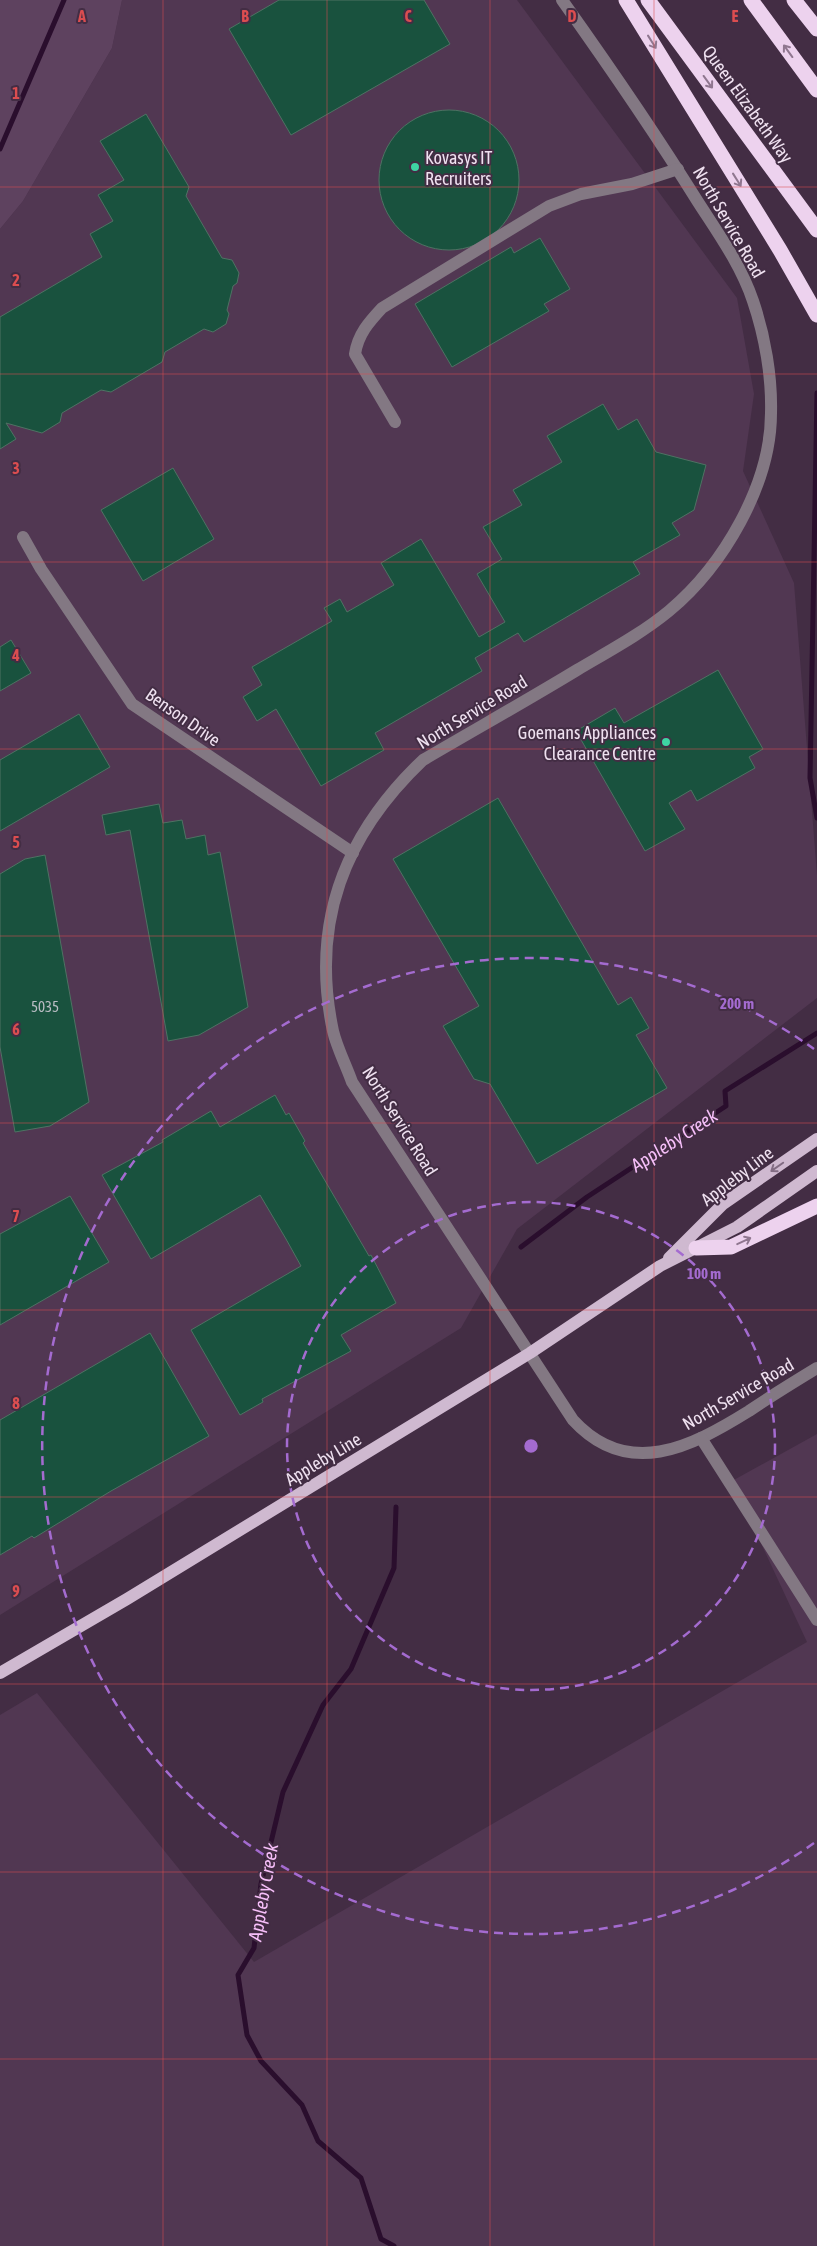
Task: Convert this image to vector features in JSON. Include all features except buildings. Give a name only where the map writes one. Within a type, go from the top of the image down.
[{"type":"highway","points":[[626,0],[780,250],[817,315]]},
{"type":"highway","name":"Queen Elizabeth Way","points":[[648,0],[817,230]]},
{"type":"highway","points":[[751,0],[817,90]]},
{"type":"highway","points":[[794,0],[817,29]]},
{"type":"highway","points":[[696,1248],[731,1247],[817,1206]]},
{"type":"main road","name":"Appleby Line","points":[[660,1266],[723,1204],[817,1139]]},
{"type":"main road","name":"Appleby Line","points":[[0,1674],[135,1594],[530,1353],[660,1266],[737,1226],[817,1171]]},
{"type":"street","name":"North Service Road","points":[[562,0],[678,169],[739,267],[753,301],[763,340],[771,414],[766,454],[749,504],[716,563],[670,610],[636,635],[423,760],[396,785],[374,813],[336,891],[327,929],[325,965],[334,1034],[352,1082],[573,1420],[586,1434],[604,1445],[622,1451],[661,1453],[701,1438],[817,1368]]},
{"type":"street","points":[[395,422],[356,354],[357,343],[365,327],[382,308],[549,206],[581,194],[632,184],[678,169]]},
{"type":"street","name":"Benson Drive","points":[[23,538],[41,569],[132,704],[353,853]]},
{"type":"street","points":[[701,1438],[817,1620]]},
{"type":"shaded area","points":[[0,0],[122,0],[112,48],[23,201],[0,229]]},
{"type":"shaded area","points":[[122,0],[517,0],[737,298],[754,394],[743,471],[794,583],[817,875],[817,998],[517,1229],[461,1328],[0,1615],[0,229],[23,201],[112,48]]},
{"type":"shaded area","points":[[817,1434],[817,2246],[0,2246],[0,1715],[37,1693],[254,1962],[807,1642],[732,1481]]},
{"type":"waterway","name":"Appleby Creek","points":[[0,149],[64,0]]},
{"type":"waterway","name":"Appleby Creek","points":[[817,393],[810,778],[817,818]]},
{"type":"waterway","name":"Appleby Creek","points":[[521,1247],[587,1197],[726,1106],[725,1091],[817,1033]]},
{"type":"waterway","name":"Appleby Creek","points":[[394,2246],[381,2239],[361,2178],[318,2141],[302,2105],[261,2061],[247,2035],[238,1975],[254,1948],[261,1884],[283,1792],[323,1705],[351,1669],[394,1568],[396,1507]]},
{"type":"place","name":"Kovasys IT Recruiters","points":[[415,167]]},
{"type":"place","name":"Goemans Appliances Clearance Centre","points":[[666,742]]}]
